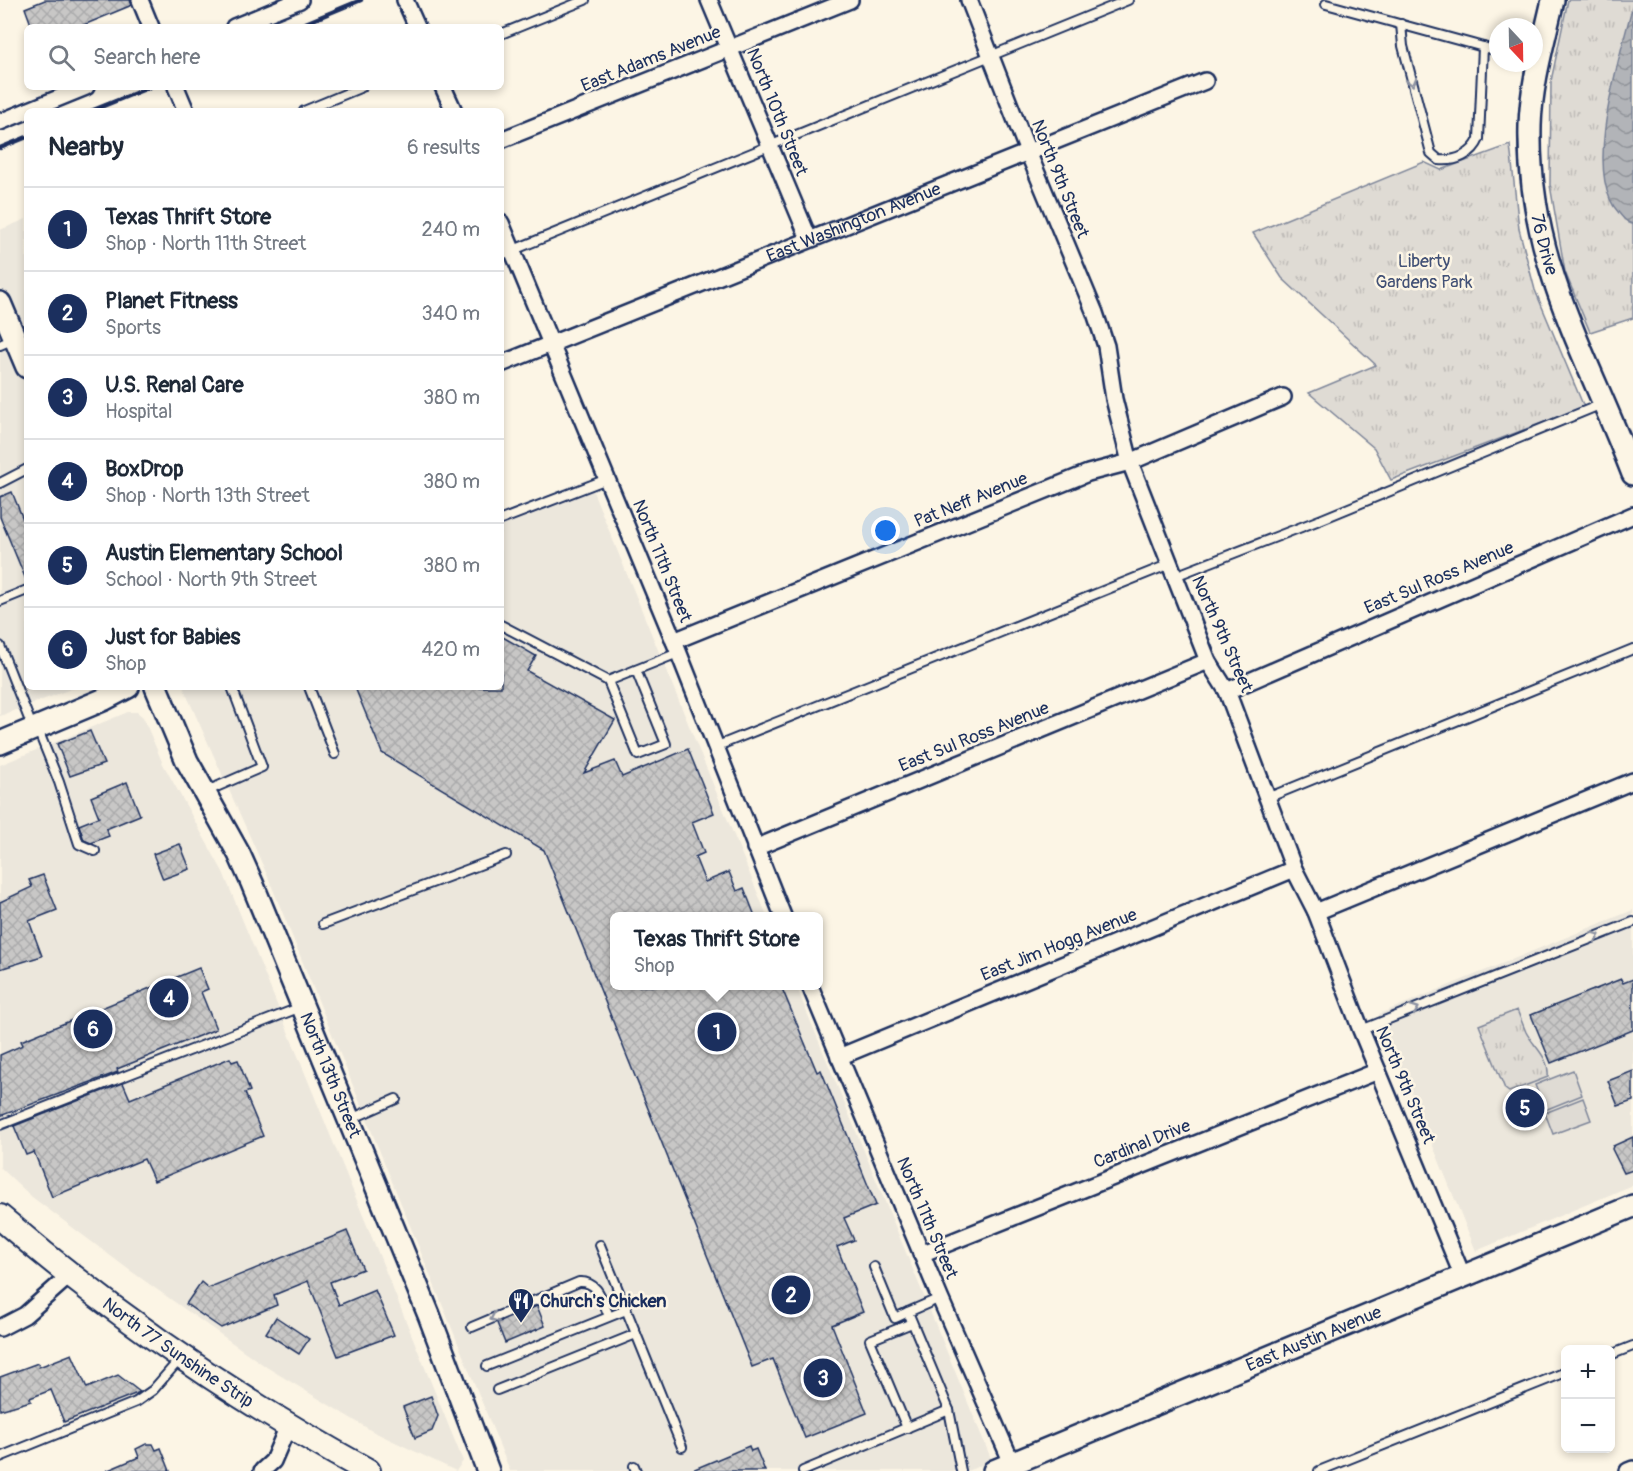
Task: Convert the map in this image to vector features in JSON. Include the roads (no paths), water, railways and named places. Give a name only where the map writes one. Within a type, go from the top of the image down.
[{"type":"main road","name":"North 77 Sunshine Strip","points":[[0,1217],[70,1275],[182,1358],[360,1469]]},
{"type":"street","points":[[140,0],[150,24]]},
{"type":"street","points":[[241,24],[300,0]]},
{"type":"street","points":[[405,0],[416,24]]},
{"type":"street","name":"North 10th Street","points":[[709,0],[809,239]]},
{"type":"street","name":"East Adams Avenue","points":[[504,139],[850,0]]},
{"type":"street","name":"North 9th Street","points":[[969,0],[1028,153],[1099,324],[1106,346],[1114,399],[1130,462],[1208,661],[1227,691],[1294,869],[1316,912],[1361,1030],[1463,1277]]},
{"type":"street","name":"76 Drive","points":[[1543,38],[1553,0]]},
{"type":"street","name":"76 Drive","points":[[1536,72],[1530,123],[1530,156],[1537,216],[1559,298],[1633,474]]},
{"type":"street","name":"East Washington Avenue","points":[[504,363],[1205,81]]},
{"type":"street","points":[[34,108],[79,90]]},
{"type":"street","points":[[177,90],[185,108]]},
{"type":"street","points":[[444,90],[453,108]]},
{"type":"street","points":[[0,122],[24,112]]},
{"type":"street","name":"North 11th Street","points":[[504,238],[507,253],[551,343],[607,478],[781,912]]},
{"type":"street","points":[[0,303],[24,361]]},
{"type":"street","name":"Pat Neff Avenue","points":[[676,647],[1088,473],[1130,462],[1283,397]]},
{"type":"street","name":"East Sul Ross Avenue","points":[[1227,691],[1633,515]]},
{"type":"street","name":"East Sul Ross Avenue","points":[[755,848],[1208,661]]},
{"type":"street","points":[[0,743],[122,690]]},
{"type":"street","name":"North 13th Street","points":[[157,690],[187,761],[206,791],[239,854],[473,1425],[488,1471]]},
{"type":"street","points":[[1316,912],[1633,781]]},
{"type":"street","name":"East Jim Hogg Avenue","points":[[839,1057],[1294,869]]},
{"type":"street","name":"North 11th Street","points":[[812,990],[940,1298],[1003,1467]]},
{"type":"street","name":"Cardinal Drive","points":[[921,1254],[1378,1071]]},
{"type":"street","name":"East Austin Avenue","points":[[1003,1467],[1633,1206]]},
{"type":"street","points":[[0,1328],[25,1315],[70,1275]]},
{"type":"street","points":[[262,1471],[273,1461],[288,1426]]},
{"type":"street","points":[[1628,1471],[1633,1469]]},
{"type":"lane","points":[[504,33],[585,0]]},
{"type":"lane","points":[[507,253],[1128,0]]},
{"type":"lane","points":[[1326,4],[1489,49]]},
{"type":"lane","points":[[1401,24],[1403,46],[1431,153],[1440,160],[1447,161],[1470,152],[1479,138],[1483,47]]},
{"type":"lane","points":[[311,108],[355,90]]},
{"type":"lane","points":[[715,747],[1172,570],[1322,519],[1604,403]]},
{"type":"lane","points":[[0,483],[24,471]]},
{"type":"lane","points":[[504,519],[607,478]]},
{"type":"lane","points":[[0,601],[24,591]]},
{"type":"lane","points":[[504,628],[608,681],[638,755],[666,744],[636,670]]},
{"type":"lane","points":[[0,646],[59,782],[79,844],[95,851]]},
{"type":"lane","points":[[608,681],[636,670],[676,647]]},
{"type":"lane","points":[[1267,798],[1633,649]]},
{"type":"lane","points":[[206,791],[262,766],[233,690]]},
{"type":"lane","points":[[310,690],[335,754]]},
{"type":"lane","points":[[323,924],[507,855]]},
{"type":"lane","points":[[1361,1030],[1633,922]]},
{"type":"lane","points":[[0,1125],[302,1006]]},
{"type":"lane","points":[[349,1120],[396,1099]]},
{"type":"lane","points":[[600,1245],[682,1447]]},
{"type":"lane","points":[[874,1267],[895,1318],[940,1298]]},
{"type":"lane","points":[[472,1327],[579,1282],[588,1282],[594,1286],[609,1316]]},
{"type":"lane","points":[[487,1366],[626,1310]]},
{"type":"lane","points":[[908,1312],[949,1410],[961,1471]]},
{"type":"lane","points":[[906,1428],[870,1340],[912,1323]]},
{"type":"lane","points":[[497,1390],[636,1335]]},
{"type":"lane","points":[[1615,1353],[1633,1346]]},
{"type":"lane","points":[[0,1457],[136,1402],[153,1390],[182,1358]]},
{"type":"lane","points":[[1319,1471],[1561,1374]]},
{"type":"lane","points":[[803,1471],[949,1410]]},
{"type":"water","points":[[1633,4],[1633,224],[1622,217],[1608,195],[1603,170],[1607,112]]},
{"type":"railway","points":[[303,24],[361,0]]},
{"type":"railway","points":[[98,108],[143,90]]},
{"type":"railway","points":[[0,148],[24,138]]},
{"type":"place","name":"BoxDrop","points":[[169,998]]},
{"type":"place","name":"Just for Babies","points":[[93,1029]]},
{"type":"place","name":"Texas Thrift Store","points":[[717,1032]]},
{"type":"place","name":"Austin Elementary School","points":[[1525,1108]]},
{"type":"place","name":"Planet Fitness","points":[[791,1295]]},
{"type":"place","name":"Church's Chicken","points":[[521,1324]]},
{"type":"place","name":"U.S. Renal Care","points":[[823,1378]]},
{"type":"park label","name":"Liberty Gardens Park","points":[[1424,271]]}]
